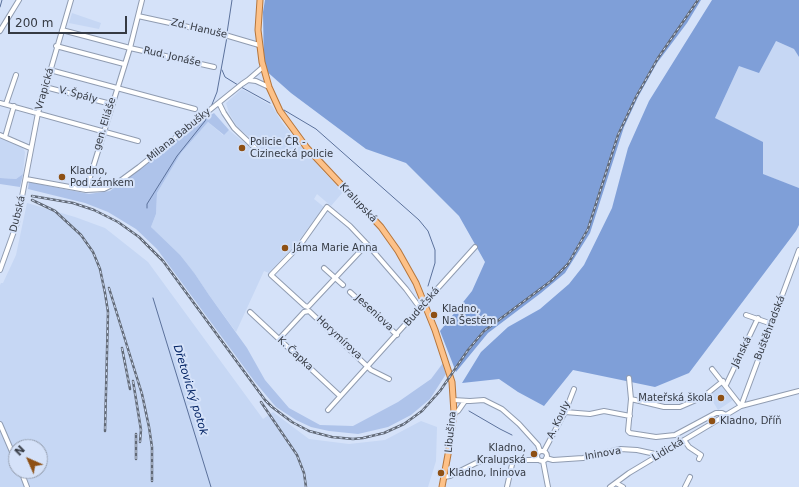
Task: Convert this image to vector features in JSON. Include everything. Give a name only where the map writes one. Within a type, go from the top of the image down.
[{"type":"main road","name":"Kralupská","points":[[260,0],[258,30],[259,45],[263,67],[269,86],[280,111],[307,148],[381,228],[398,251],[414,278],[435,330],[452,382],[453,400]]},
{"type":"main road","name":"Libušina","points":[[442,487],[454,413],[453,400]]},
{"type":"street","points":[[0,31],[19,0]]},
{"type":"street","name":"Vrapická","points":[[26,179],[30,148],[38,114],[56,46],[71,0]]},
{"type":"street","name":"gen. Eliáše","points":[[86,190],[111,104],[130,48],[142,0]]},
{"type":"street","name":"Zd. Hanuše","points":[[138,16],[230,36],[259,45]]},
{"type":"street","name":"Rud. Jonáše","points":[[62,30],[130,48],[214,67]]},
{"type":"street","points":[[56,46],[124,64]]},
{"type":"street","name":"Milana Babušky","points":[[86,190],[104,189],[120,181],[220,103],[263,67]]},
{"type":"street","points":[[50,70],[194,109]]},
{"type":"street","points":[[6,104],[16,75]]},
{"type":"street","points":[[248,80],[256,81],[269,86]]},
{"type":"street","name":"V. Špály","points":[[45,87],[111,104]]},
{"type":"street","points":[[0,103],[138,141]]},
{"type":"street","points":[[220,103],[224,113],[234,128],[255,148]]},
{"type":"street","points":[[5,137],[14,106]]},
{"type":"street","points":[[0,135],[30,148]]},
{"type":"street","points":[[26,179],[86,190]]},
{"type":"street","name":"Dubská","points":[[0,270],[17,223],[26,179]]},
{"type":"street","name":"Horymírova","points":[[336,278],[310,306],[305,306],[271,275],[300,245],[327,207],[350,226],[367,244]]},
{"type":"street","points":[[336,278],[367,244],[406,289],[420,308]]},
{"type":"street","name":"Budečská","points":[[328,410],[475,247]]},
{"type":"street","name":"Buštěhradská","points":[[741,406],[799,250]]},
{"type":"street","points":[[324,268],[344,285]]},
{"type":"street","name":"Jeseniova","points":[[350,292],[397,335]]},
{"type":"street","name":"Horymírova","points":[[279,339],[304,312],[308,311],[311,312],[369,366]]},
{"type":"street","name":"K. Čapka","points":[[250,312],[340,396]]},
{"type":"street","points":[[746,315],[772,324]]},
{"type":"street","name":"Jánská","points":[[631,399],[664,406],[680,407],[703,397],[724,383],[758,318]]},
{"type":"street","points":[[369,366],[371,370],[389,379]]},
{"type":"street","points":[[712,369],[741,406]]},
{"type":"street","points":[[565,412],[590,414],[604,411],[630,416],[631,399],[629,378]]},
{"type":"street","name":"A. Kouly","points":[[542,451],[565,412],[574,389]]},
{"type":"street","name":"Lidická","points":[[610,487],[629,473],[741,406],[799,390]]},
{"type":"street","points":[[453,400],[484,400],[502,409],[520,424],[547,455],[543,460]]},
{"type":"street","points":[[454,413],[458,411],[466,401]]},
{"type":"street","name":"Lidická","points":[[630,416],[628,431],[630,433],[663,437],[680,434],[717,413],[726,415]]},
{"type":"street","points":[[0,424],[8,442]]},
{"type":"street","points":[[684,440],[689,447],[701,455],[699,459]]},
{"type":"street","name":"Ininova","points":[[444,477],[454,475],[484,460],[553,460],[583,458],[620,450],[637,450],[660,455]]},
{"type":"street","points":[[542,451],[537,455],[543,460],[548,487]]},
{"type":"street","points":[[507,487],[514,460]]},
{"type":"street","points":[[685,487],[690,477]]},
{"type":"street","points":[[616,483],[623,487]]},
{"type":"shaded area","points":[[265,0],[701,0],[687,23],[657,63],[638,97],[624,127],[590,233],[565,273],[488,333],[456,372],[440,331],[472,291],[485,262],[459,216],[406,163],[366,149],[291,93],[264,69],[263,12]]},
{"type":"shaded area","points":[[712,0],[799,0],[799,57],[794,49],[776,41],[759,73],[739,66],[715,118],[763,142],[763,174],[799,188],[799,225],[796,231],[689,373],[655,387],[573,370],[544,406],[518,392],[499,379],[462,383],[481,352],[508,327],[540,309],[569,284],[584,265],[612,208],[628,148],[649,101]]},
{"type":"shaded area","points":[[72,13],[101,23],[99,29],[69,23]]},
{"type":"shaded area","points":[[776,41],[794,49],[799,57],[799,188],[762,174],[715,118],[739,66]]},
{"type":"shaded area","points":[[242,89],[272,106],[283,124],[343,192],[331,206],[317,194],[314,199],[324,207],[297,243],[269,273],[264,271],[236,332],[195,274],[151,227],[156,214],[157,193],[181,153],[208,122],[223,135],[229,130],[253,150],[258,144],[238,128],[229,113],[226,103]]},
{"type":"shaded area","points":[[214,113],[229,130],[224,135],[208,122],[181,153],[157,193],[156,214],[151,227],[180,255],[195,274],[247,348],[265,380],[289,408],[320,425],[353,426],[398,402],[431,379],[443,363],[446,374],[430,399],[411,415],[388,427],[358,434],[329,431],[311,427],[296,420],[276,407],[255,382],[157,249],[136,229],[108,212],[85,203],[28,189],[29,182],[89,194],[110,191],[202,120]]},
{"type":"shaded area","points":[[0,137],[23,148],[25,152],[23,174],[16,179],[0,178]]},
{"type":"shaded area","points":[[23,174],[20,187],[0,184],[0,178],[16,179]]},
{"type":"shaded area","points":[[27,203],[75,217],[105,228],[148,262],[263,419],[273,412],[309,439],[349,444],[385,440],[421,421],[437,427],[436,461],[428,487],[0,487],[0,285],[3,283],[16,255]]},
{"type":"shaded area","name":"Mateřská škola","points":[[721,385],[733,400],[718,410],[709,395]]},
{"type":"waterway","points":[[0,7],[2,0]]},
{"type":"waterway","name":"Dřetovický potok","points":[[227,33],[232,0]]},
{"type":"waterway","name":"Dřetovický potok","points":[[211,107],[217,92],[227,37]]},
{"type":"waterway","points":[[222,70],[225,77],[238,85]]},
{"type":"waterway","points":[[241,87],[270,103]]},
{"type":"waterway","points":[[284,110],[316,129],[419,220],[428,231],[435,250],[435,263],[428,286]]},
{"type":"waterway","name":"Dřetovický potok","points":[[147,208],[147,204],[177,156],[205,121],[208,114]]},
{"type":"waterway","name":"Dřetovický potok","points":[[153,298],[211,487]]},
{"type":"waterway","points":[[469,411],[512,435]]},
{"type":"railway","points":[[32,196],[73,203],[94,210],[118,222],[139,237],[163,261],[265,400],[292,422],[309,431],[332,437],[353,439],[384,433],[404,424],[422,411],[440,391],[468,350],[484,331],[551,281],[568,264],[588,229],[618,135],[636,97],[658,58],[698,0]]},
{"type":"railway","points":[[32,200],[55,211],[81,235],[93,252],[100,269],[108,312],[105,431]]},
{"type":"railway","points":[[109,288],[142,394],[152,447],[152,481]]},
{"type":"railway","points":[[122,348],[130,389]]},
{"type":"railway","points":[[133,381],[141,430],[140,442]]},
{"type":"railway","points":[[261,402],[297,455],[304,473],[306,487]]},
{"type":"railway","points":[[136,434],[136,459]]},
{"type":"place","name":"Policie ČR - Cizinecká policie","points":[[242,148]]},
{"type":"place","name":"Kladno, Pod zámkem","points":[[62,177]]},
{"type":"place","name":"Jáma Marie Anna","points":[[285,248]]},
{"type":"place","name":"Kladno, Na Šestém","points":[[434,315]]},
{"type":"place","name":"Mateřská škola","points":[[721,398]]},
{"type":"place","name":"Kladno, Dříň","points":[[712,421]]},
{"type":"place","name":"Kladno, Kralupská","points":[[534,454]]},
{"type":"place","name":"Kladno, Ininova","points":[[441,473]]}]
